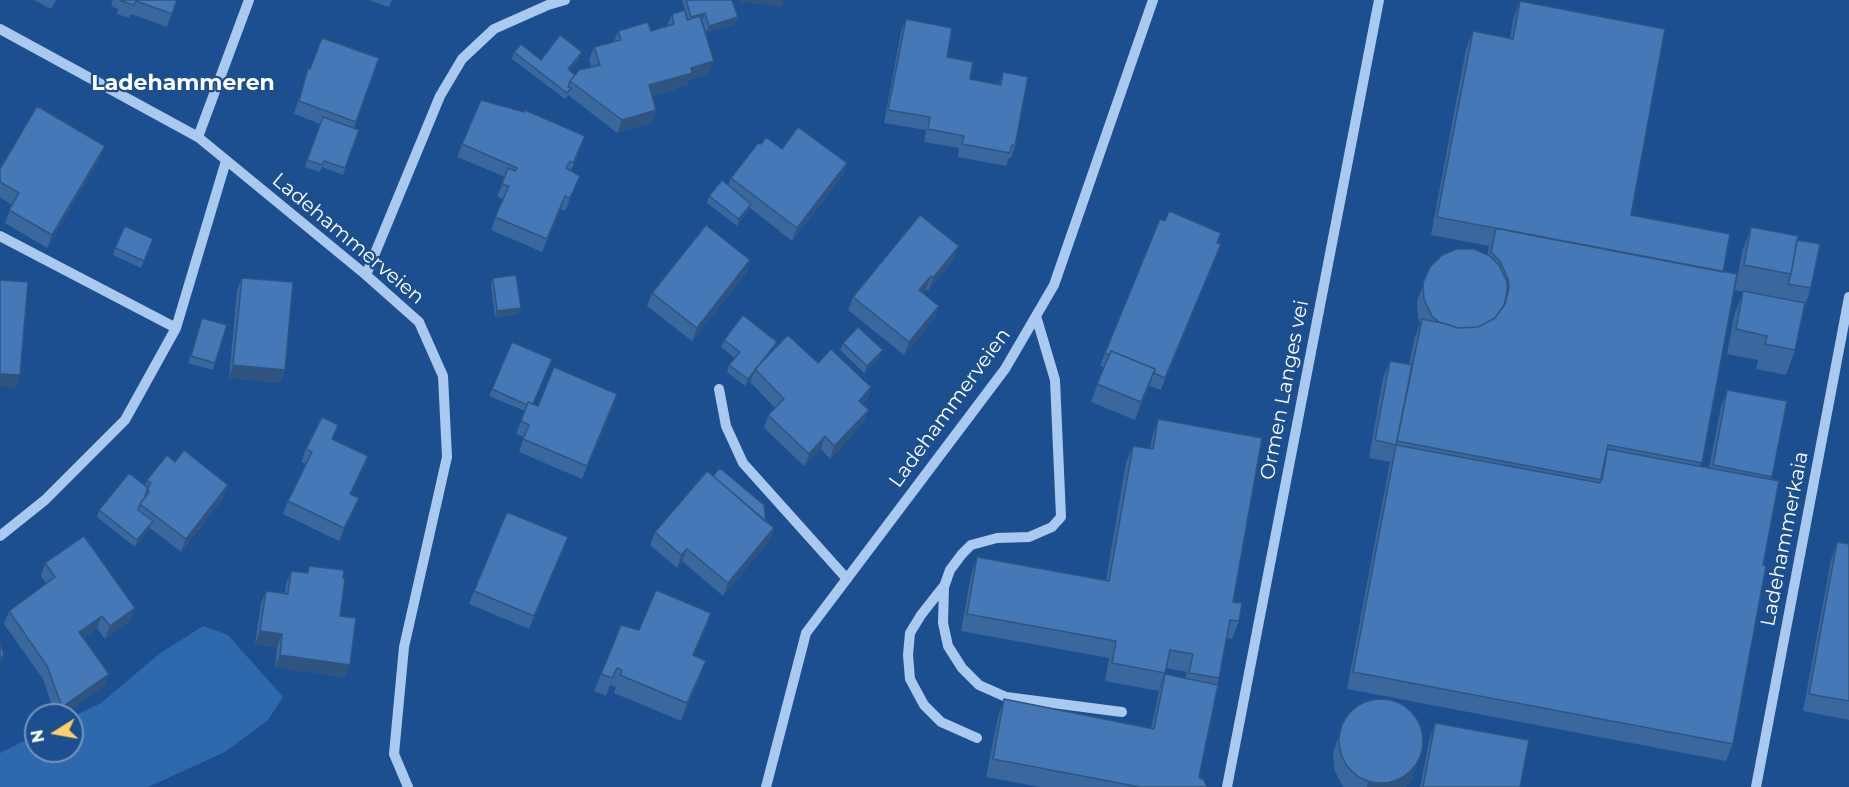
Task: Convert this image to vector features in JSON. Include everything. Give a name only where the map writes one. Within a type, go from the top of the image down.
[{"type":"street","points":[[198,137],[249,0]]},
{"type":"street","points":[[366,275],[440,96],[462,58],[494,29],[565,0]]},
{"type":"street","name":"Ladehammerveien","points":[[766,787],[806,633],[1005,369],[1054,285],[1153,0]]},
{"type":"street","name":"Ormen Langes vei","points":[[1227,787],[1379,0]]},
{"type":"street","name":"Ladehammerveien","points":[[0,29],[198,137],[366,275],[419,322],[443,376],[447,457],[404,647],[394,754],[408,787]]},
{"type":"street","points":[[0,536],[45,500],[125,420],[176,328],[226,161]]},
{"type":"street","points":[[0,236],[176,328]]},
{"type":"street","name":"Ladehammerkaia","points":[[1756,787],[1849,297]]},
{"type":"street","points":[[1036,316],[1055,380],[1061,517],[1052,527],[1029,537],[997,538],[971,545],[950,570],[944,587],[943,623],[948,646],[962,668],[979,685],[1006,697],[1122,712]]},
{"type":"street","points":[[719,389],[726,426],[743,462],[847,579]]},
{"type":"street","points":[[944,587],[921,615],[910,633],[908,655],[910,679],[924,705],[941,722],[977,738]]},
{"type":"shaded area","points":[[203,626],[228,635],[283,697],[268,720],[225,752],[148,787],[0,787],[0,753],[24,741],[24,763],[84,763],[84,711],[101,703],[159,654]]},
{"type":"building","points":[[122,0],[177,0],[172,14],[136,1],[134,5]]},
{"type":"building","points":[[686,0],[732,0],[738,17],[709,26],[705,13],[691,17]]},
{"type":"building","points":[[1520,1],[1665,29],[1631,215],[1730,234],[1723,272],[1437,217],[1473,31],[1513,39]]},
{"type":"building","points":[[685,10],[687,20],[700,16],[714,61],[691,68],[692,73],[649,85],[656,110],[622,120],[570,81],[579,70],[600,65],[594,47],[621,40],[618,31],[648,22],[651,31],[674,24],[672,14]]},
{"type":"building","points":[[906,19],[952,28],[947,57],[973,62],[970,79],[1001,85],[1003,72],[1028,77],[1015,146],[1012,145],[1010,153],[962,144],[964,136],[928,129],[930,117],[888,110]]},
{"type":"building","points":[[560,35],[582,52],[568,69],[575,75],[570,81],[568,87],[571,88],[567,93],[514,52],[521,44],[541,60]]},
{"type":"building","points":[[322,38],[379,58],[356,122],[299,101],[308,68],[310,69]]},
{"type":"building","points":[[481,100],[524,112],[525,110],[585,136],[573,163],[570,161],[566,168],[580,176],[570,198],[565,196],[547,239],[495,217],[509,186],[502,184],[508,168],[515,171],[517,168],[462,144]]},
{"type":"building","points":[[37,106],[105,146],[52,235],[9,210],[19,193],[0,182],[0,169]]},
{"type":"building","points":[[323,117],[359,130],[345,168],[324,161],[322,165],[307,160]]},
{"type":"building","points":[[798,127],[847,163],[797,228],[731,178],[758,143],[761,144],[766,137],[782,149]]},
{"type":"building","points":[[722,180],[751,204],[739,219],[709,196]]},
{"type":"building","points":[[1169,211],[1221,233],[1217,243],[1221,244],[1165,378],[1154,373],[1155,369],[1111,351],[1109,355],[1105,353],[1160,219],[1165,221]]},
{"type":"building","points":[[920,215],[959,246],[933,278],[931,276],[919,290],[939,306],[909,342],[853,297]]},
{"type":"building","points":[[706,225],[750,260],[697,328],[652,293]]},
{"type":"building","points":[[125,226],[153,239],[144,261],[115,248]]},
{"type":"building","points":[[1751,227],[1798,236],[1791,274],[1744,265]]},
{"type":"building","points":[[1496,228],[1737,274],[1702,463],[1608,445],[1602,480],[1397,441],[1422,319],[1458,328],[1478,327],[1495,318],[1505,304],[1509,288],[1508,279],[1500,261],[1491,252]]},
{"type":"building","points":[[1797,240],[1820,244],[1811,288],[1788,284]]},
{"type":"building","points":[[1457,249],[1474,249],[1490,256],[1499,265],[1507,282],[1504,305],[1495,318],[1478,327],[1458,328],[1439,322],[1432,316],[1424,300],[1423,283],[1430,267],[1442,255]]},
{"type":"building","points":[[516,275],[521,308],[497,311],[493,278]]},
{"type":"building","points":[[242,278],[293,282],[285,370],[233,365]]},
{"type":"building","points":[[0,280],[28,282],[20,375],[0,374]]},
{"type":"building","points":[[1743,291],[1805,303],[1795,350],[1765,344],[1767,336],[1736,329]]},
{"type":"building","points":[[743,315],[777,342],[748,379],[729,365],[740,352],[724,340]]},
{"type":"building","points":[[202,318],[227,325],[215,363],[191,356]]},
{"type":"building","points":[[858,327],[883,350],[867,366],[843,343]]},
{"type":"building","points":[[788,335],[818,363],[831,349],[871,387],[859,401],[869,410],[834,446],[825,436],[809,454],[768,415],[784,399],[755,369]]},
{"type":"building","points":[[512,342],[552,359],[533,404],[528,402],[527,405],[492,389]]},
{"type":"building","points":[[1111,351],[1155,369],[1141,402],[1097,384]]},
{"type":"building","points":[[1390,361],[1412,365],[1396,445],[1375,440]]},
{"type":"building","points":[[554,367],[617,394],[587,466],[523,439],[529,425],[521,421],[528,402],[538,406]]},
{"type":"building","points":[[1727,390],[1787,401],[1772,477],[1713,465]]},
{"type":"building","points":[[322,417],[338,425],[332,439],[368,456],[350,494],[359,498],[344,528],[288,501],[312,452],[306,449]]},
{"type":"building","points":[[1158,419],[1262,438],[1233,602],[1242,603],[1239,621],[1230,620],[1219,678],[1189,673],[1193,654],[1170,650],[1165,673],[1112,663],[1116,641],[967,614],[977,557],[1109,581],[1133,446],[1153,449]]},
{"type":"building","points":[[1396,445],[1600,483],[1607,449],[1779,481],[1763,565],[1766,566],[1733,744],[1353,672]]},
{"type":"building","points":[[184,450],[228,485],[186,539],[140,504],[149,492],[147,489],[151,483],[147,480],[167,455],[175,462]]},
{"type":"building","points":[[720,468],[764,505],[766,522],[713,476]]},
{"type":"building","points":[[707,471],[774,528],[728,583],[687,549],[681,555],[655,532]]},
{"type":"building","points":[[129,473],[148,488],[138,510],[153,521],[137,540],[99,510]]},
{"type":"building","points":[[507,512],[568,537],[534,616],[474,591]]},
{"type":"building","points":[[84,536],[135,608],[110,626],[102,616],[79,632],[109,674],[68,703],[61,703],[47,666],[9,611],[55,577],[45,563]]},
{"type":"building","points":[[1837,542],[1849,544],[1849,701],[1809,694]]},
{"type":"building","points":[[309,566],[344,570],[340,616],[356,618],[350,665],[280,655],[282,634],[260,631],[266,591],[288,594],[291,571],[308,573]]},
{"type":"building","points":[[656,590],[711,613],[693,655],[706,661],[687,703],[620,675],[622,670],[617,668],[612,678],[601,674],[621,625],[639,630]]},
{"type":"building","points":[[0,644],[4,655],[0,657]]},
{"type":"building","points":[[1165,674],[1218,685],[1199,777],[1204,780],[1207,787],[1140,787],[993,759],[1004,699],[1154,729]]},
{"type":"building","points":[[1381,699],[1397,702],[1411,711],[1420,725],[1423,741],[1420,757],[1411,771],[1397,780],[1381,783],[1365,780],[1351,771],[1342,757],[1339,741],[1342,725],[1351,711],[1365,702]]},
{"type":"building","points":[[1435,723],[1529,740],[1520,787],[1423,787]]},
{"type":"district","name":"Ladehammeren","points":[[183,84]]}]
